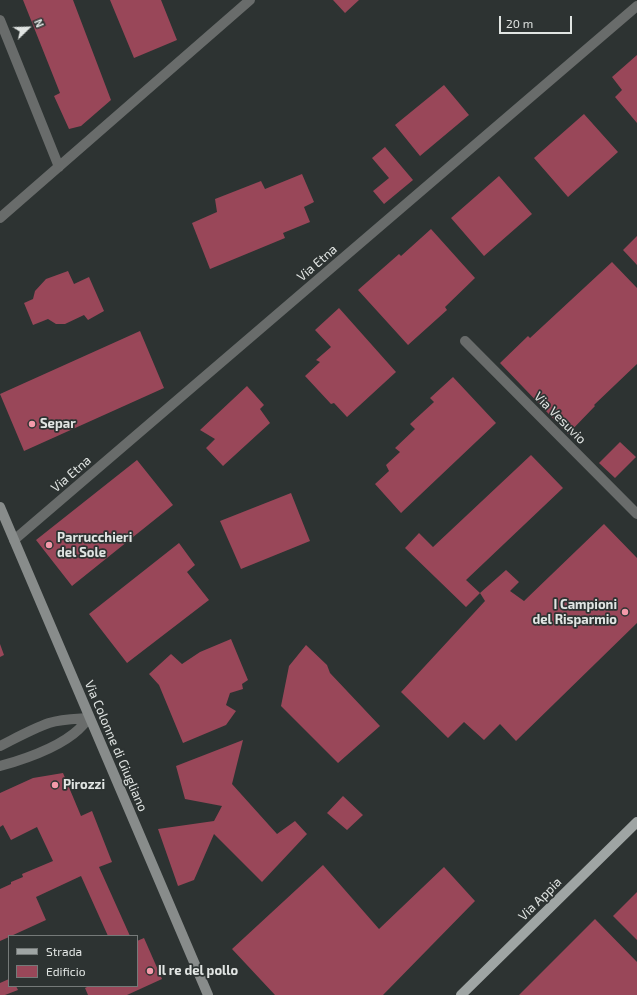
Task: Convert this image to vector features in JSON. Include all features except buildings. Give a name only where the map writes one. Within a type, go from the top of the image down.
[{"type":"main road","name":"Via Colonne di Giugliano","points":[[0,507],[208,995]]},
{"type":"main road","name":"Via Appia","points":[[461,995],[637,822]]},
{"type":"street","points":[[0,218],[250,0]]},
{"type":"street","name":"Via Etna","points":[[14,540],[637,6]]},
{"type":"street","points":[[0,20],[59,167]]},
{"type":"street","name":"Via Vesuvio","points":[[465,341],[637,514]]},
{"type":"street","points":[[0,746],[49,723],[89,718]]},
{"type":"street","points":[[0,766],[43,751],[61,742],[78,730],[89,718]]},
{"type":"place","name":"Separ","points":[[32,424]]},
{"type":"place","name":"Parrucchieri del Sole","points":[[49,545]]},
{"type":"place","name":"I Campioni del Risparmio","points":[[625,612]]},
{"type":"place","name":"Pirozzi","points":[[55,785]]},
{"type":"place","name":"Il re del pollo","points":[[150,971]]}]
